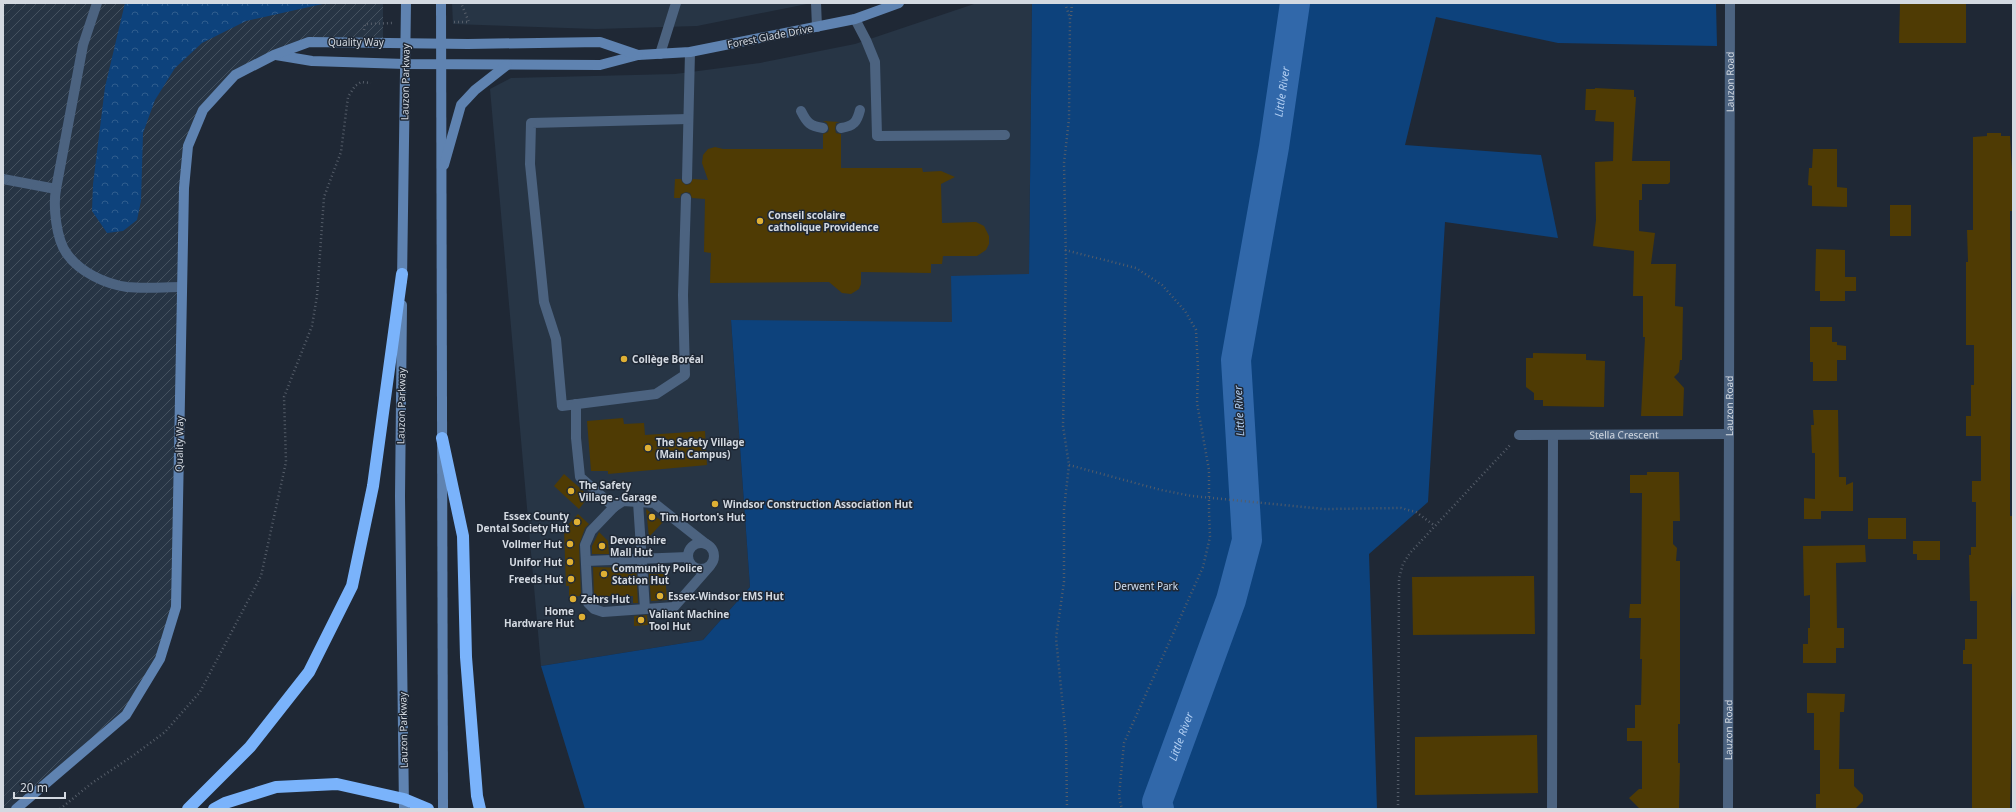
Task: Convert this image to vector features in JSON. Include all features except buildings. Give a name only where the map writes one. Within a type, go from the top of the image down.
[{"type":"highway","points":[[188,809],[250,747],[309,672],[352,586],[373,486],[402,274]]},
{"type":"highway","points":[[442,438],[463,536],[466,657],[477,796],[480,809]]},
{"type":"highway","points":[[214,809],[225,802],[276,787],[338,784],[404,804],[428,809]]},
{"type":"street","points":[[97,3],[83,45],[56,189],[54,202],[57,228],[67,254],[91,276],[126,287],[182,287]]},
{"type":"street","name":"Lauzon Parkway","points":[[404,804],[400,496],[406,3]]},
{"type":"street","points":[[441,3],[443,809]]},
{"type":"street","points":[[660,54],[676,3]]},
{"type":"street","points":[[816,3],[817,27]]},
{"type":"street","name":"Forest Glade Drive","points":[[441,64],[600,65],[638,55],[690,52],[817,27],[855,19],[899,3]]},
{"type":"street","name":"Lauzon Road","points":[[1728,809],[1730,3]]},
{"type":"street","points":[[855,19],[875,62],[877,136],[1005,134]]},
{"type":"street","name":"Quality Way","points":[[16,809],[126,715],[160,659],[176,607],[184,188],[188,146],[202,110],[235,75],[274,55],[309,42],[441,43]]},
{"type":"street","name":"Forest Glade Drive","points":[[441,43],[600,42],[638,55]]},
{"type":"street","points":[[687,179],[690,52]]},
{"type":"street","name":"Quality Way","points":[[274,55],[312,61],[441,64]]},
{"type":"street","points":[[441,176],[461,105],[475,90],[507,65]]},
{"type":"street","points":[[841,128],[851,127],[857,121],[860,110]]},
{"type":"street","points":[[801,111],[806,122],[823,128]]},
{"type":"street","points":[[686,198],[683,294],[685,375],[656,394],[562,406],[556,339],[544,302],[530,164],[531,123],[688,119]]},
{"type":"street","points":[[3,180],[56,189]]},
{"type":"street","points":[[576,404],[576,438],[580,477],[614,507]]},
{"type":"street","name":"Stella Crescent","points":[[1519,435],[1729,434]]},
{"type":"street","points":[[1552,809],[1553,435]]},
{"type":"street","points":[[623,501],[654,503],[710,547],[714,554],[714,558],[710,566],[674,606],[603,612],[594,609],[588,603],[585,545],[591,531],[614,507],[623,501]]},
{"type":"street","points":[[638,502],[645,609]]},
{"type":"street","points":[[688,557],[694,546],[698,544],[706,544]]},
{"type":"street","points":[[586,561],[688,557]]},
{"type":"street","points":[[688,557],[694,567],[702,569],[710,566]]},
{"type":"path","points":[[461,3],[469,22]]},
{"type":"path","points":[[1065,3],[1070,18]]},
{"type":"path","points":[[1067,809],[1066,738],[1056,638],[1064,582],[1064,508],[1069,465],[1063,426],[1065,250],[1064,163],[1069,119],[1070,18],[1072,3]]},
{"type":"path","points":[[60,809],[92,783],[165,732],[200,692],[261,576],[286,462],[284,397],[312,326],[317,296],[324,197],[341,152],[348,97],[355,86],[361,82],[371,83]]},
{"type":"path","points":[[1065,250],[1136,268],[1162,285],[1185,310],[1196,330],[1198,369],[1196,403],[1209,470],[1210,536],[1203,567],[1124,742],[1118,796],[1122,809]]},
{"type":"path","points":[[1398,809],[1399,578],[1403,564],[1410,553],[1519,435]]},
{"type":"path","points":[[1069,465],[1161,490],[1209,498],[1324,509],[1401,508],[1416,512],[1435,526]]},
{"type":"shaded area","points":[[3,3],[383,3],[383,42],[309,42],[235,75],[203,110],[188,146],[176,607],[160,659],[126,715],[16,809],[3,809]]},
{"type":"shaded area","points":[[452,3],[812,3],[697,26],[596,29],[453,24]]},
{"type":"shaded area","name":"Collège Boréal","points":[[977,3],[1032,3],[1029,275],[1030,397],[731,320],[750,587],[703,640],[541,666],[490,89],[511,78],[675,74],[760,63],[855,44]]},
{"type":"green space","points":[[125,3],[327,3],[246,21],[202,43],[175,68],[155,100],[143,133],[141,201],[137,220],[123,231],[107,233],[92,211],[93,184],[105,87]]},
{"type":"green space","name":"Derwent Park","points":[[1032,3],[1716,3],[1717,46],[1558,43],[1436,17],[1405,145],[1541,155],[1558,238],[1445,222],[1428,502],[1369,554],[1377,809],[585,809],[541,666],[703,640],[750,587],[731,320],[952,322],[951,276],[1029,274]]},
{"type":"waterway","name":"Little River","points":[[1159,809],[1157,802],[1231,600],[1247,540],[1236,360],[1274,147],[1295,3]]},
{"type":"place","name":"Conseil scolaire catholique Providence","points":[[760,221]]},
{"type":"place","name":"Collège Boréal","points":[[624,359]]},
{"type":"place","name":"The Safety Village (Main Campus)","points":[[648,448]]},
{"type":"place","name":"The Safety Village - Garage","points":[[571,491]]},
{"type":"place","name":"Windsor Construction Association Hut","points":[[715,504]]},
{"type":"place","name":"Tim Horton's Hut","points":[[652,517]]},
{"type":"place","name":"Essex County Dental Society Hut","points":[[577,522]]},
{"type":"place","name":"Vollmer Hut","points":[[570,544]]},
{"type":"place","name":"Devonshire Mall Hut","points":[[602,546]]},
{"type":"place","name":"Unifor Hut","points":[[570,562]]},
{"type":"place","name":"Community Police Station Hut","points":[[604,574]]},
{"type":"place","name":"Freeds Hut","points":[[571,579]]},
{"type":"place","name":"Essex-Windsor EMS Hut","points":[[660,596]]},
{"type":"place","name":"Zehrs Hut","points":[[573,599]]},
{"type":"place","name":"Home Hardware Hut","points":[[582,617]]},
{"type":"place","name":"Valiant Machine Tool Hut","points":[[641,620]]}]
